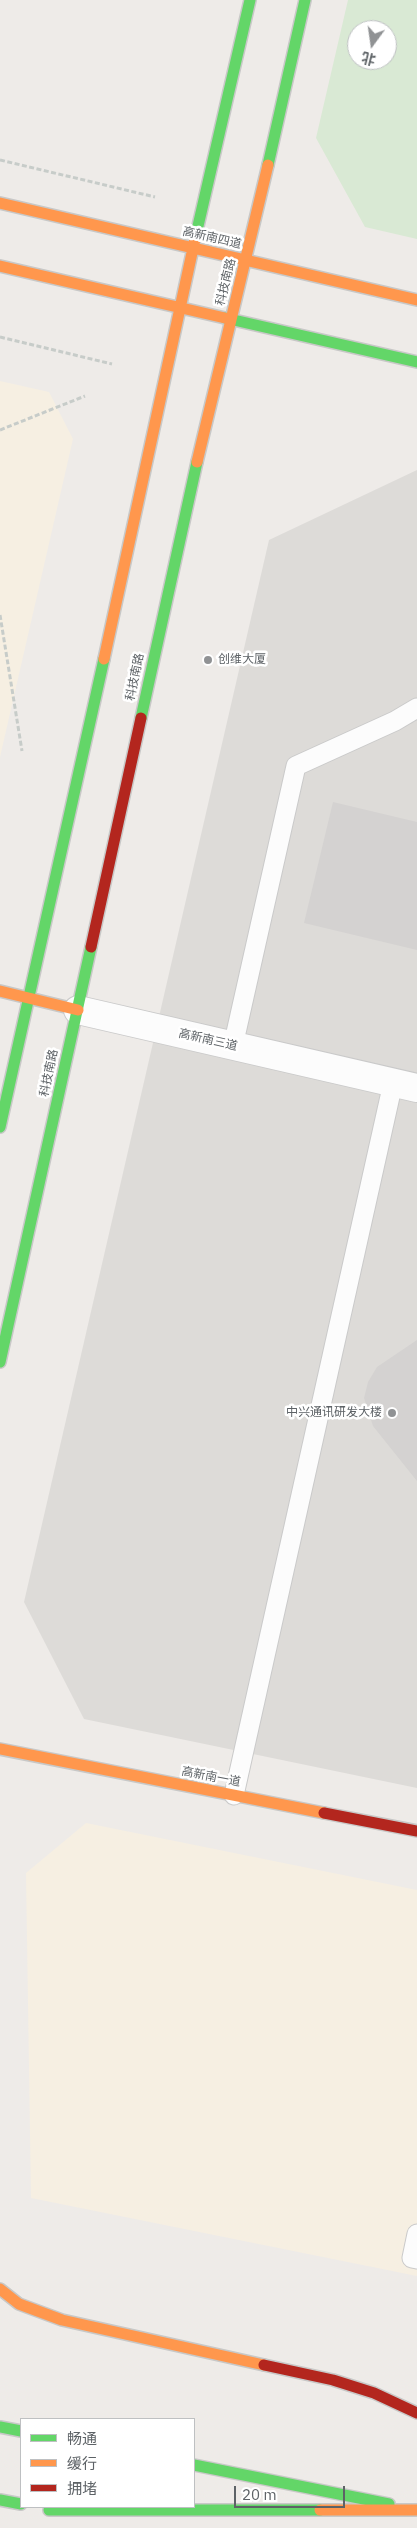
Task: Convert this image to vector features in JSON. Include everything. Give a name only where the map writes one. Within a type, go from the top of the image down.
[{"type":"main road","points":[[0,1127],[30,998],[193,248],[250,0]]},
{"type":"main road","name":"科技南路","points":[[0,1362],[203,433],[246,260],[306,0]]},
{"type":"main road","name":"高新南四道","points":[[0,203],[417,300]]},
{"type":"main road","points":[[0,266],[417,362]]},
{"type":"main road","name":"高新南三道","points":[[0,991],[78,1010]]},
{"type":"main road","name":"高新南一道","points":[[0,1749],[417,1831]]},
{"type":"main road","points":[[0,2289],[19,2304],[62,2320],[333,2380],[374,2393],[417,2413]]},
{"type":"main road","points":[[0,2427],[20,2432]]},
{"type":"main road","points":[[195,2465],[417,2510]]},
{"type":"main road","points":[[0,2500],[20,2504]]},
{"type":"main road","points":[[106,2522],[45,2509],[417,2510]]},
{"type":"street","name":"高新南三道","points":[[78,1010],[405,1085]]},
{"type":"lane","points":[[233,1046],[296,766],[395,721],[417,708]]},
{"type":"lane","points":[[234,1795],[405,1085]]},
{"type":"lane","points":[[417,2234],[412,2258],[417,2259]]},
{"type":"path","points":[[0,160],[156,197]]},
{"type":"path","points":[[0,337],[112,364]]},
{"type":"path","points":[[0,430],[85,396]]},
{"type":"path","points":[[0,615],[22,751]]},
{"type":"shaded area","points":[[0,381],[49,392],[73,439],[0,757]]},
{"type":"shaded area","points":[[417,470],[417,1788],[84,1719],[24,1602],[269,540]]},
{"type":"shaded area","points":[[86,1823],[417,1890],[417,2276],[31,2198],[26,1873]]},
{"type":"green space","points":[[348,0],[417,0],[417,239],[365,227],[316,138]]},
{"type":"building","points":[[333,802],[417,822],[417,950],[304,923]]},
{"type":"building","name":"中兴通讯研发大楼","points":[[417,1340],[417,1481],[373,1426],[364,1398],[368,1382],[377,1367]]},
{"type":"traffic: fast","points":[[195,239],[250,0]]},
{"type":"traffic: fast","points":[[268,165],[305,0]]},
{"type":"traffic: fast","points":[[225,318],[417,362]]},
{"type":"traffic: fast","points":[[141,718],[197,462]]},
{"type":"traffic: fast","points":[[0,1127],[104,659]]},
{"type":"traffic: fast","points":[[0,1362],[91,947]]},
{"type":"traffic: fast","points":[[0,2427],[20,2431]]},
{"type":"traffic: fast","points":[[195,2465],[389,2504]]},
{"type":"traffic: fast","points":[[0,2500],[20,2504]]},
{"type":"traffic: fast","points":[[49,2510],[320,2510]]},
{"type":"traffic: slow","points":[[197,462],[268,165]]},
{"type":"traffic: slow","points":[[0,203],[417,300]]},
{"type":"traffic: slow","points":[[104,659],[195,239]]},
{"type":"traffic: slow","points":[[0,266],[225,318]]},
{"type":"traffic: slow","points":[[0,991],[78,1010]]},
{"type":"traffic: slow","points":[[0,1749],[324,1813]]},
{"type":"traffic: slow","points":[[0,2289],[19,2304],[62,2320],[264,2365]]},
{"type":"traffic: slow","points":[[320,2510],[417,2510]]},
{"type":"traffic: jam","points":[[91,947],[141,718]]},
{"type":"traffic: jam","points":[[324,1813],[417,1831]]},
{"type":"traffic: jam","points":[[264,2365],[333,2380],[374,2393],[417,2413]]},
{"type":"place","name":"创维大厦","points":[[208,660]]},
{"type":"place","name":"中兴通讯研发大楼","points":[[392,1413]]}]
